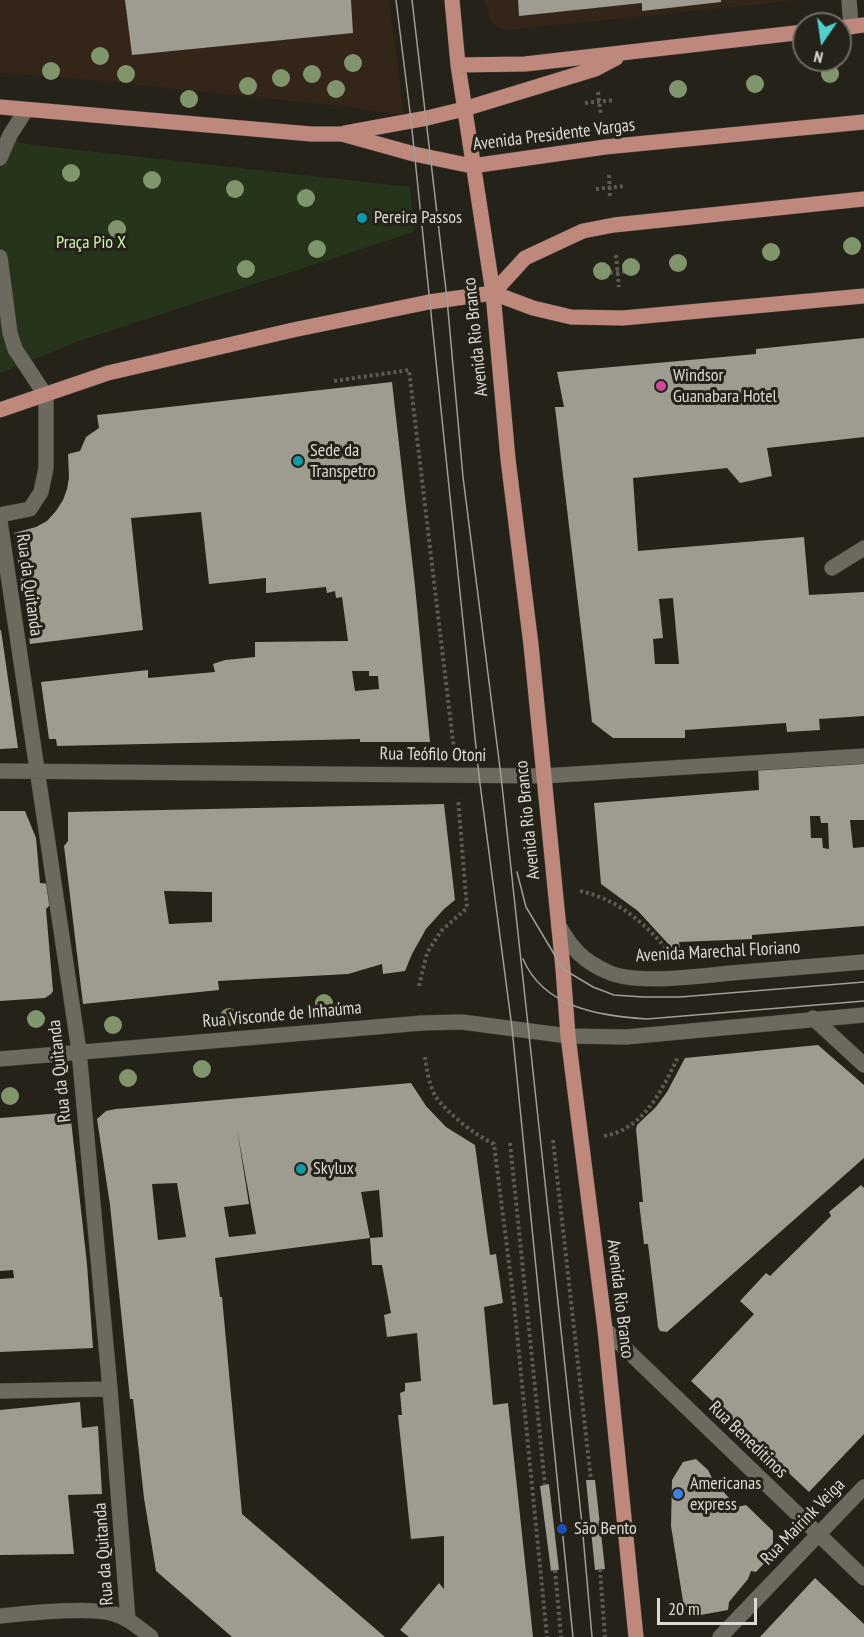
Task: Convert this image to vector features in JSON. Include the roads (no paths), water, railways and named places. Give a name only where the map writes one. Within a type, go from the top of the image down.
[{"type":"main road","name":"Avenida Rio Branco","points":[[452,0],[464,109],[493,293],[508,459],[531,645],[568,1036],[605,1329],[636,1637]]},
{"type":"main road","points":[[458,65],[525,64],[792,33]]},
{"type":"main road","points":[[342,134],[464,109],[595,69],[625,53]]},
{"type":"main road","name":"Avenida Presidente Vargas","points":[[0,107],[310,134],[342,134],[414,154],[472,166],[605,147],[864,122]]},
{"type":"main road","points":[[493,293],[525,258],[583,231],[614,225],[864,199]]},
{"type":"main road","points":[[0,410],[108,373],[293,330],[429,302],[493,293],[533,308],[571,317],[623,318],[864,296]]},
{"type":"street","points":[[0,158],[10,135],[26,110]]},
{"type":"street","points":[[0,257],[10,333],[15,349],[45,396],[46,468],[41,492],[30,509],[0,515]]},
{"type":"street","name":"Rua da Quitanda","points":[[0,521],[79,1052],[110,1389],[128,1620]]},
{"type":"street","points":[[832,568],[864,548]]},
{"type":"street","name":"Rua Teófilo Otoni","points":[[0,771],[543,776],[864,756]]},
{"type":"street","name":"Avenida Marechal Floriano","points":[[558,925],[570,946],[586,960],[609,973],[634,978],[709,975],[864,962]]},
{"type":"street","points":[[568,1036],[626,1037],[864,1015]]},
{"type":"street","points":[[813,1018],[864,1065]]},
{"type":"street","name":"Rua Visconde de Inhaúma","points":[[0,1059],[452,1022],[568,1036]]},
{"type":"street","name":"Rua Beneditinos","points":[[605,1329],[864,1578]]},
{"type":"street","points":[[0,1392],[110,1389]]},
{"type":"street","name":"Rua Mairink Veiga","points":[[720,1637],[864,1487]]},
{"type":"street","points":[[0,1616],[88,1611],[110,1613],[128,1620],[151,1637]]},
{"type":"tram line","points":[[396,0],[411,120],[479,776],[512,1028],[573,1637]]},
{"type":"tram line","points":[[412,0],[447,299],[463,477],[501,776],[582,1524],[592,1637]]},
{"type":"tram line","points":[[517,872],[526,907],[563,969],[593,987],[614,995],[680,997],[864,982]]},
{"type":"tram line","points":[[523,959],[532,976],[559,999],[593,1012],[629,1018],[647,1019],[864,1001]]},
{"type":"place","name":"Pereira Passos","points":[[362,218]]},
{"type":"place","name":"Windsor Guanabara Hotel","points":[[661,386]]},
{"type":"place","name":"Sede da Transpetro","points":[[298,461]]},
{"type":"place","name":"Skylux","points":[[301,1169]]},
{"type":"place","name":"Americanas express","points":[[678,1494]]},
{"type":"place","name":"São Bento","points":[[562,1529]]},
{"type":"park label","name":"Praça Pio X","points":[[91,243]]}]
